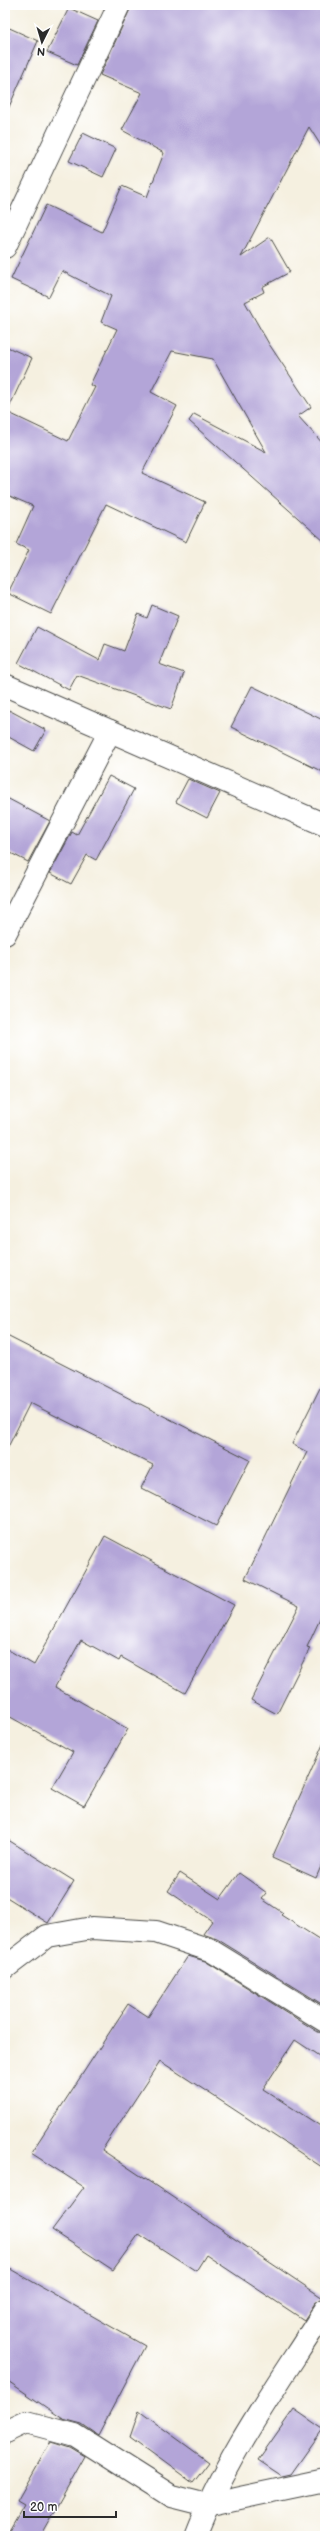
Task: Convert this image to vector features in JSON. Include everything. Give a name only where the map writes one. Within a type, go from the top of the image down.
[{"type":"street","points":[[5,247],[118,5]]},
{"type":"street","points":[[5,684],[325,826]]},
{"type":"street","points":[[5,934],[110,731]]},
{"type":"street","points":[[5,1968],[47,1936],[92,1928],[156,1932],[210,1950],[325,2021]]},
{"type":"street","points":[[195,2536],[207,2505],[232,2460],[325,2310]]},
{"type":"street","points":[[5,2432],[26,2422],[75,2435],[171,2496],[207,2505],[325,2480]]},
{"type":"building","points":[[132,5],[325,5],[325,152],[309,127],[241,257],[270,237],[290,272],[262,287],[264,292],[245,302],[269,344],[311,407],[298,416],[325,446],[325,542],[189,421],[194,414],[266,452],[213,359],[172,351],[151,392],[177,406],[142,473],[205,502],[186,542],[106,504],[51,614],[8,593],[29,550],[16,544],[33,506],[5,494],[5,346],[32,358],[7,412],[68,441],[95,387],[90,385],[117,329],[101,322],[111,296],[62,271],[49,297],[11,279],[46,205],[102,232],[122,186],[147,197],[164,153],[122,130],[142,93],[100,75]]},
{"type":"building","points":[[69,8],[98,21],[77,65],[47,52]]},
{"type":"building","points":[[5,26],[38,41],[5,116]]},
{"type":"building","points":[[83,133],[116,149],[103,177],[69,161]]},
{"type":"building","points":[[152,605],[178,616],[159,664],[184,673],[171,709],[77,675],[69,690],[18,663],[37,627],[99,660],[105,644],[124,651],[138,614],[147,618]]},
{"type":"building","points":[[252,686],[325,721],[325,773],[231,727]]},
{"type":"building","points":[[5,708],[46,730],[34,751],[5,735]]},
{"type":"building","points":[[109,776],[134,789],[96,860],[87,855],[71,884],[50,873],[72,832],[77,835]]},
{"type":"building","points":[[188,779],[220,793],[207,818],[176,802]]},
{"type":"building","points":[[5,797],[50,821],[28,862],[5,850]]},
{"type":"building","points":[[5,1335],[250,1460],[216,1526],[141,1488],[153,1465],[30,1403],[5,1453]]},
{"type":"building","points":[[325,1378],[325,1618],[321,1617],[307,1647],[310,1648],[277,1714],[251,1700],[299,1606],[245,1579],[307,1452],[292,1444]]},
{"type":"building","points":[[105,1536],[234,1605],[185,1693],[121,1657],[119,1661],[81,1640],[55,1687],[128,1729],[84,1806],[52,1788],[73,1752],[5,1714],[5,1648],[34,1665]]},
{"type":"building","points":[[325,1740],[325,1857],[316,1878],[272,1858]]},
{"type":"building","points":[[5,1838],[74,1881],[48,1923],[5,1896]]},
{"type":"building","points":[[180,1873],[220,1899],[239,1873],[267,1893],[262,1899],[283,1913],[281,1915],[325,1943],[325,2006],[217,1939],[203,1934],[212,1921],[168,1891]]},
{"type":"building","points":[[188,1956],[205,1961],[318,2032],[325,2033],[325,2060],[295,2040],[263,2089],[325,2129],[325,2169],[160,2061],[102,2150],[323,2298],[315,2303],[304,2320],[206,2255],[196,2271],[139,2234],[113,2270],[52,2230],[84,2187],[31,2153],[128,2004],[148,2017]]},
{"type":"building","points":[[5,2266],[145,2346],[98,2435],[82,2424],[63,2419],[5,2379]]},
{"type":"building","points":[[294,2409],[323,2429],[291,2474],[282,2476],[258,2460]]},
{"type":"building","points":[[139,2411],[209,2462],[193,2483],[130,2437]]},
{"type":"building","points":[[51,2441],[70,2447],[85,2456],[40,2536],[6,2536],[24,2505],[17,2501]]}]
